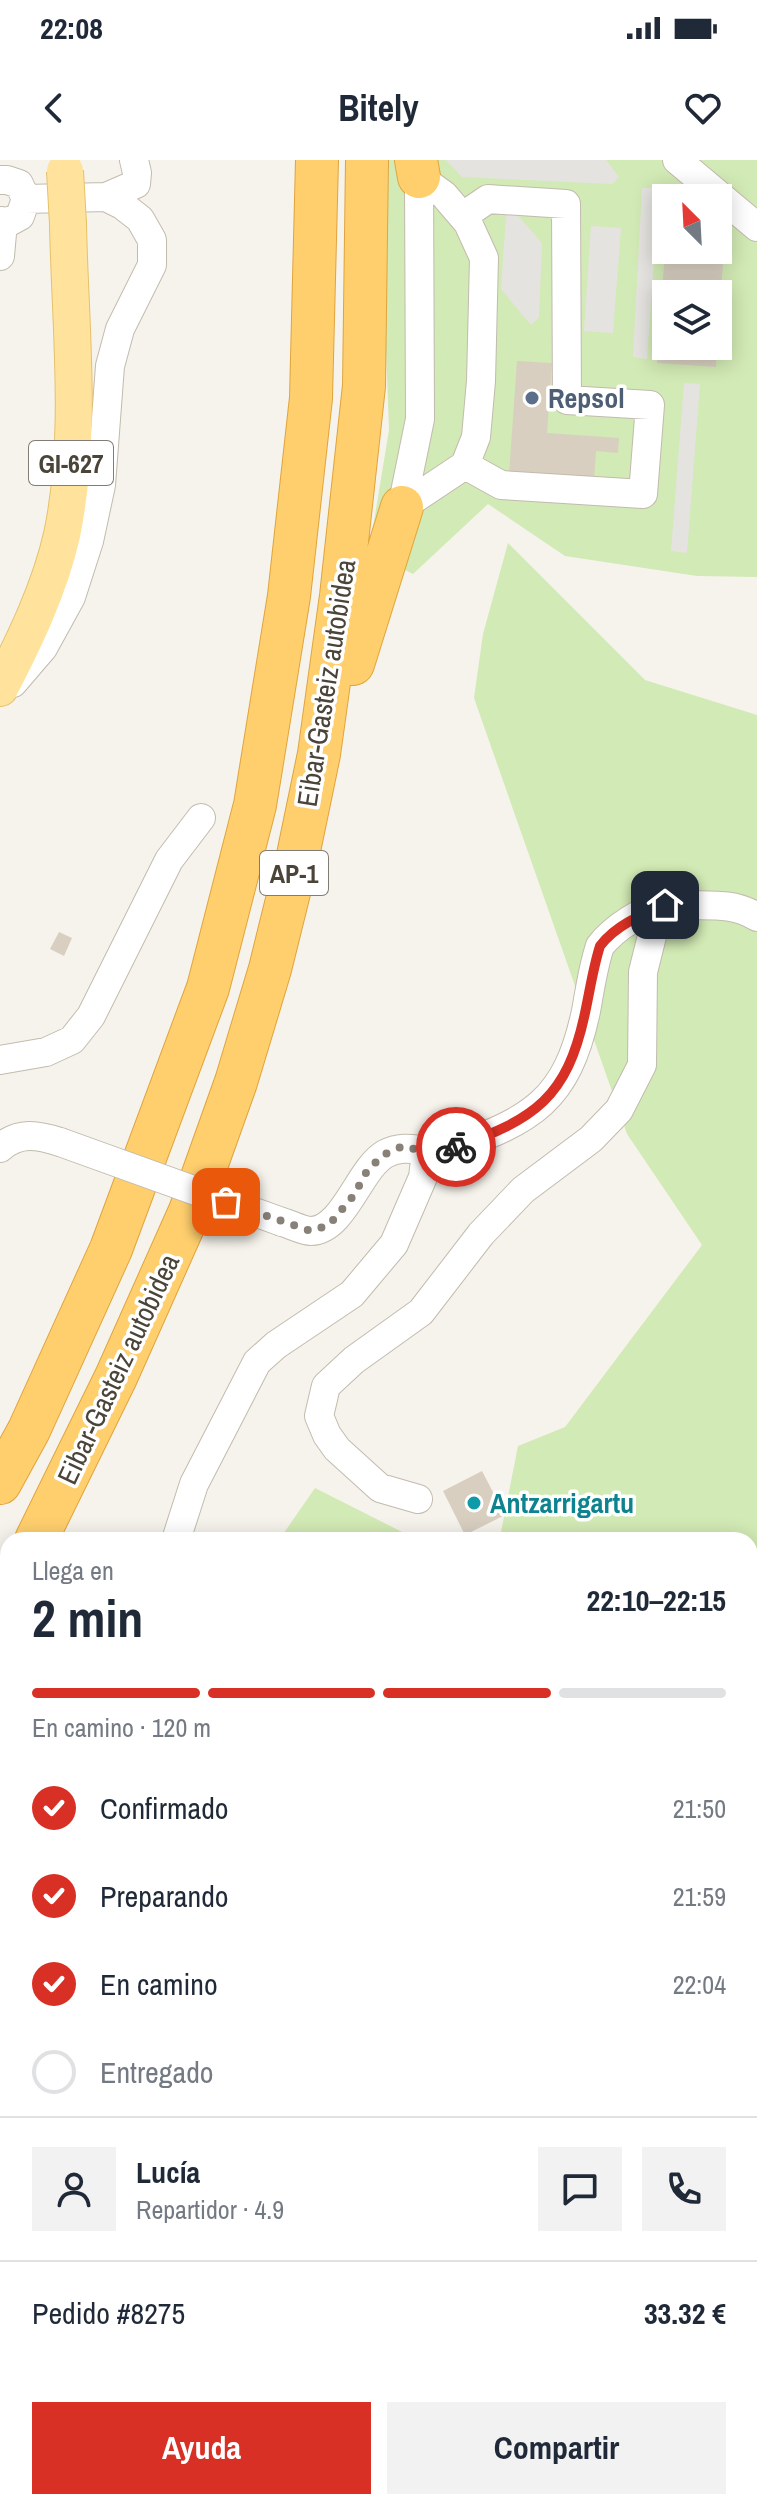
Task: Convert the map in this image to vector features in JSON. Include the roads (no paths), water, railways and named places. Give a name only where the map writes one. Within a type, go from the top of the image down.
[{"type":"highway","name":"Eibar-Gasteiz autobidea","points":[[0,1483],[29,1430],[111,1249],[208,988],[255,805],[289,596],[311,398],[317,160]]},
{"type":"highway","name":"Eibar-Gasteiz autobidea","points":[[40,1532],[116,1377],[195,1197],[236,1082],[270,969],[297,860],[319,754],[341,596],[364,386],[367,160]]},
{"type":"highway","points":[[319,754],[337,727],[363,628],[402,507]]},
{"type":"main road","name":"GI-627","points":[[0,688],[35,616],[64,521],[72,449],[65,166]]},
{"type":"street","points":[[106,197],[114,181],[116,160]]},
{"type":"street","points":[[26,199],[106,197],[136,184],[134,160]]},
{"type":"street","points":[[677,160],[757,227]]},
{"type":"street","points":[[402,507],[465,465],[476,437],[481,381],[484,258],[463,216],[418,168]]},
{"type":"street","points":[[402,507],[420,419],[418,168]]},
{"type":"street","points":[[0,256],[2,222],[20,216],[26,199],[19,184],[3,173]]},
{"type":"street","points":[[0,698],[43,648],[71,597],[89,541],[101,485],[110,366],[120,329],[152,265],[152,240],[140,219],[106,197]]},
{"type":"street","points":[[463,216],[488,199],[566,204],[567,400],[650,405],[643,494],[501,485],[465,465]]},
{"type":"street","points":[[0,1060],[46,1052],[72,1040],[91,1016],[169,860],[201,818]]},
{"type":"street","points":[[0,1148],[9,1140],[34,1134],[311,1231],[329,1225],[354,1195],[367,1171],[383,1155],[403,1146],[426,1152],[443,1151],[522,1120],[541,1105],[556,1089],[571,1063],[600,946],[624,924],[665,905],[720,904],[757,917]]},
{"type":"street","points":[[418,1499],[380,1488],[337,1449],[319,1416],[326,1386],[354,1360],[421,1312],[481,1234],[523,1190],[591,1139],[619,1110],[642,1065],[643,972],[654,928],[665,905]]},
{"type":"street","points":[[179,1532],[194,1484],[257,1362],[276,1345],[352,1294],[394,1244],[423,1177],[426,1152]]},
{"type":"place","name":"Repsol","points":[[532,398]]},
{"type":"place","name":"Antzarrigartu","points":[[474,1503]]}]
